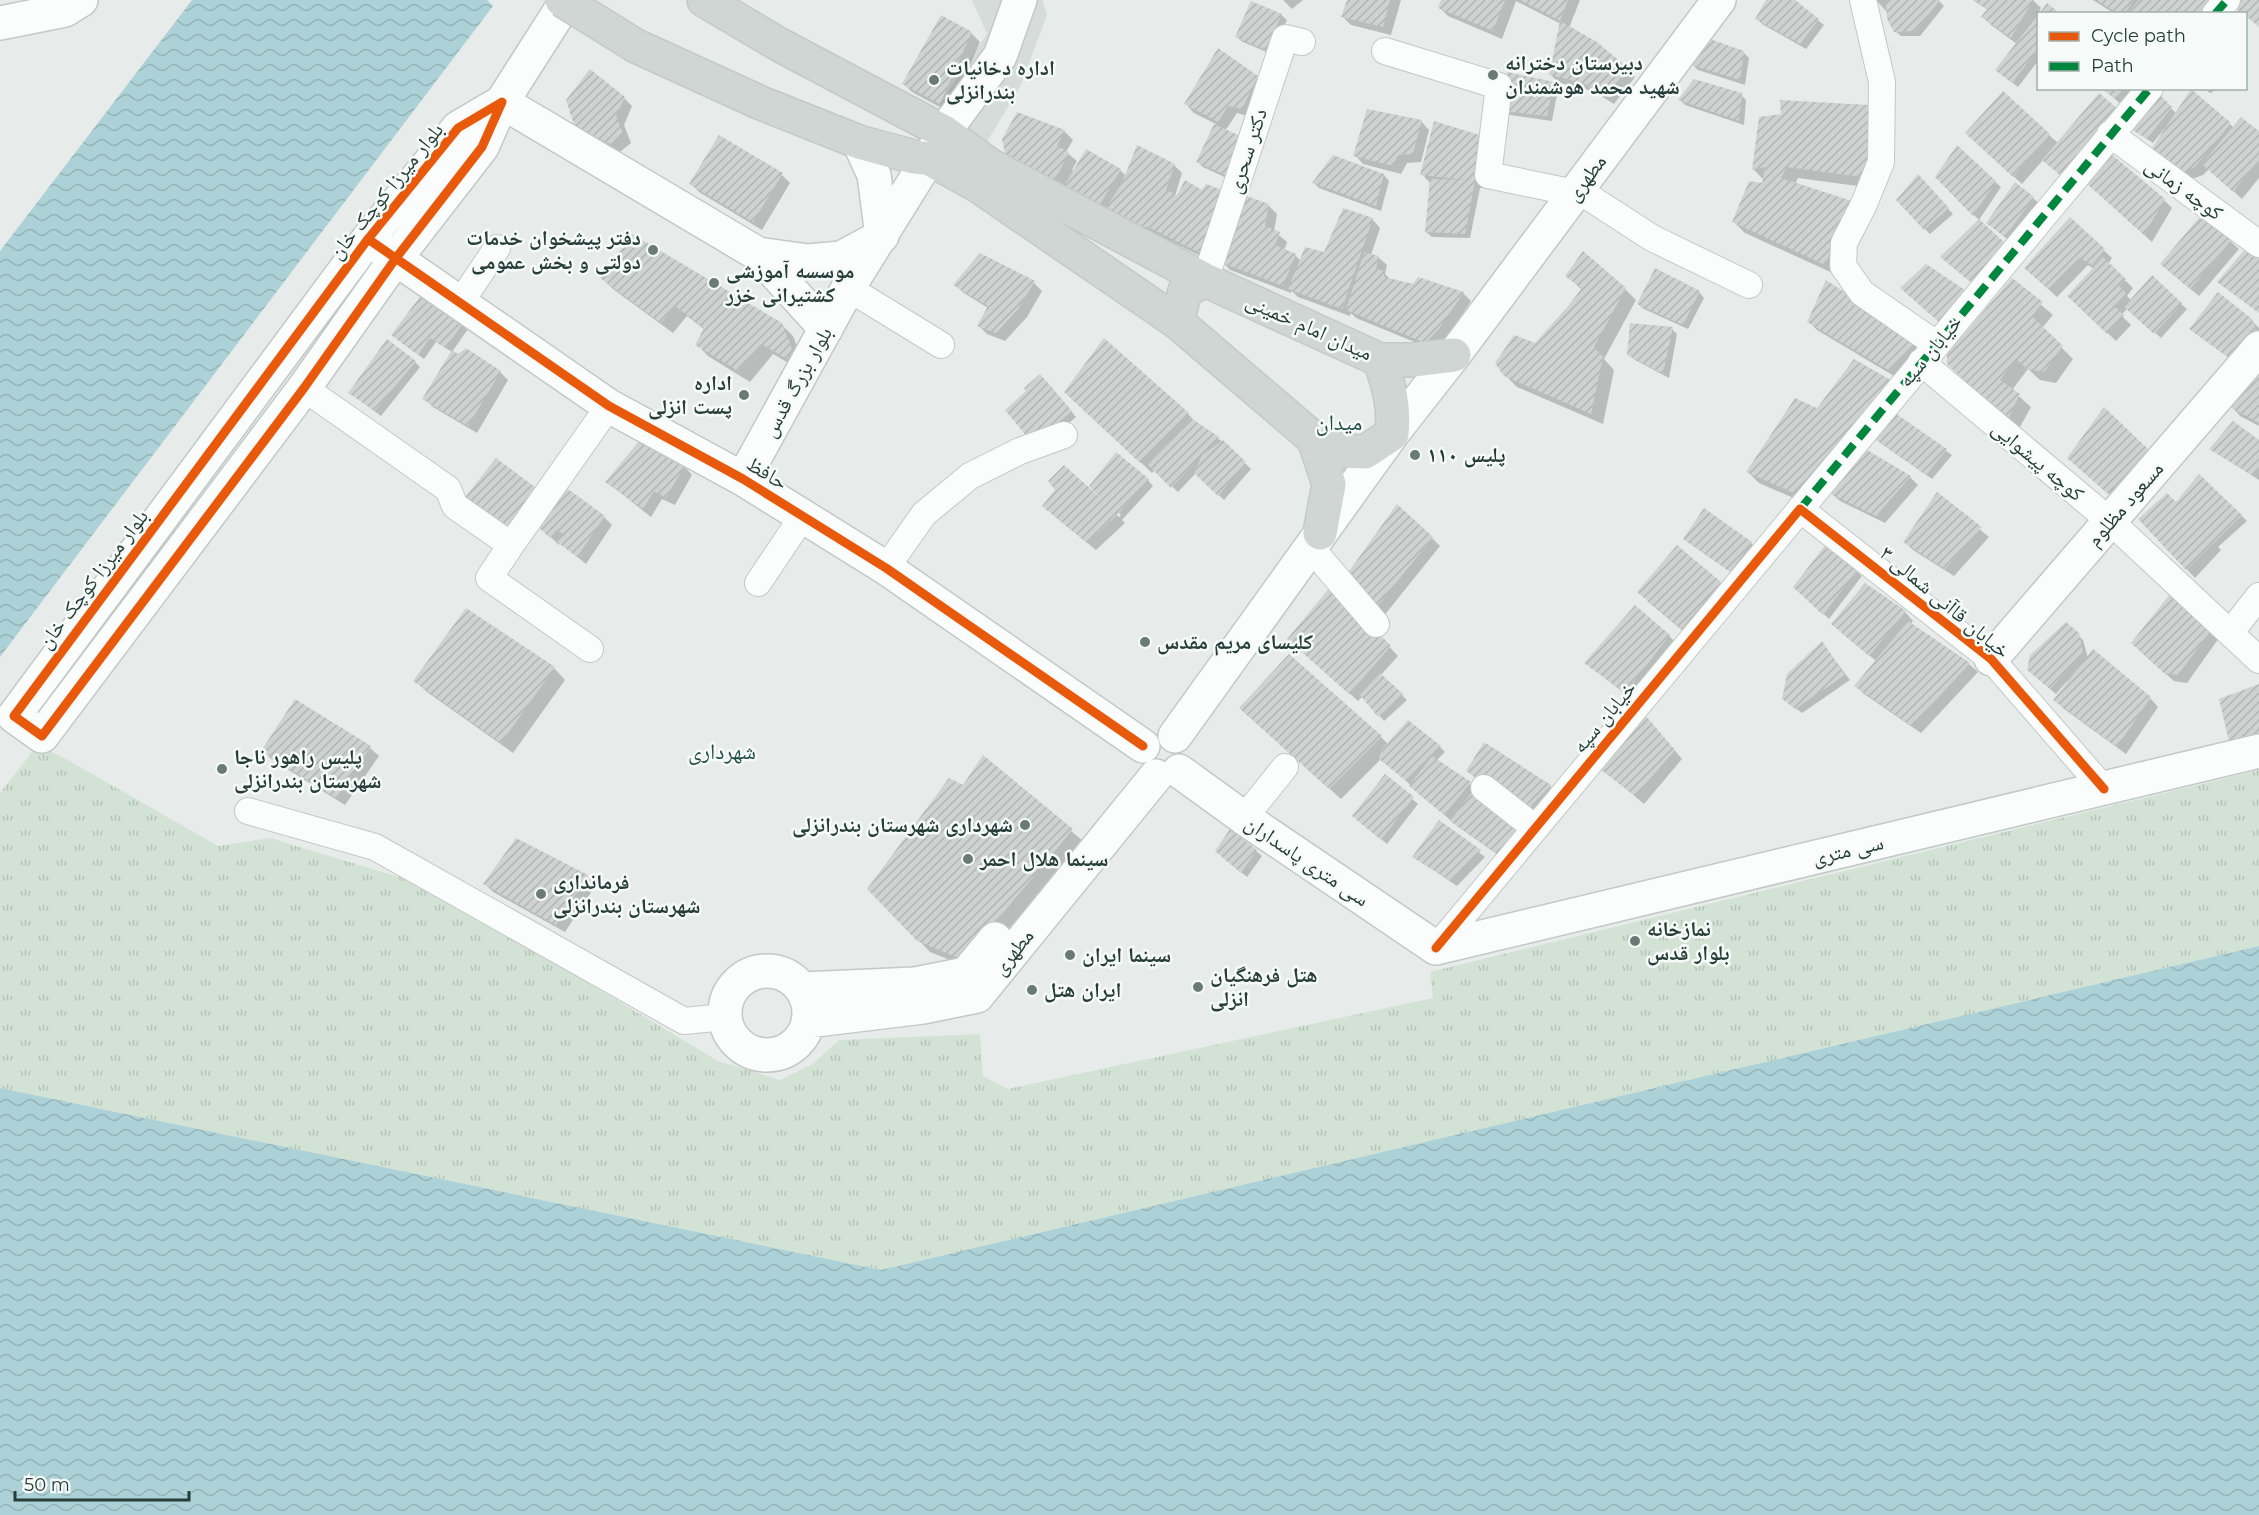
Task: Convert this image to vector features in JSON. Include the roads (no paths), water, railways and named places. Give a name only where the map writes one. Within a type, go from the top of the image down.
[{"type":"main road","points":[[562,0],[636,46],[760,102],[859,142],[914,157],[939,141]]},
{"type":"main road","points":[[704,0],[939,141],[977,185],[1177,322],[1314,439],[1342,451],[1365,452],[1392,434]]},
{"type":"main road","name":"میدان امام خمینی","points":[[939,141],[991,166],[1205,280],[1380,360],[1394,412],[1392,434]]},
{"type":"main road","points":[[1177,322],[1185,291],[1205,280]]},
{"type":"main road","points":[[1380,360],[1413,360],[1454,355]]},
{"type":"main road","points":[[1314,439],[1329,484],[1315,541]]},
{"type":"street","points":[[0,23],[65,10],[81,0]]},
{"type":"street","points":[[567,0],[502,102],[758,254],[826,329]]},
{"type":"street","name":"بلوار بزرگ قدس","points":[[743,479],[848,288],[939,141],[1000,56],[1020,0]]},
{"type":"street","name":"مطهری","points":[[1392,434],[1454,355],[1719,0]]},
{"type":"street","name":"کوچه پیشوایی","points":[[1863,0],[1882,82],[1881,162],[1864,204],[1844,243],[1843,266],[1862,293],[2259,660]]},
{"type":"street","points":[[2217,12],[2227,0]]},
{"type":"street","name":"دکتر سحری","points":[[1205,280],[1285,38],[1302,42]]},
{"type":"street","points":[[1384,51],[1499,86],[1488,175],[1576,192],[1652,238],[1749,285]]},
{"type":"street","name":"خیابان سپه","points":[[1436,948],[2148,90]]},
{"type":"street","name":"بلوار میرزا کوچک خان","points":[[502,102],[483,147],[396,258],[304,388],[42,736],[14,716],[368,239],[458,128],[502,102]]},
{"type":"street","name":"کوچه زمانی","points":[[2110,134],[2259,244]]},
{"type":"street","points":[[758,254],[808,261],[841,258],[882,236],[874,175],[859,142]]},
{"type":"street","name":"حافظ","points":[[368,239],[609,406],[743,479],[886,568],[1155,764]]},
{"type":"street","points":[[460,303],[498,249]]},
{"type":"street","points":[[848,288],[941,345]]},
{"type":"street","name":"مسعود مظلوم","points":[[1991,659],[2259,348]]},
{"type":"street","points":[[274,367],[448,489],[455,506],[511,544]]},
{"type":"street","points":[[590,649],[489,578],[609,406]]},
{"type":"street","points":[[1155,764],[1184,762],[1185,752],[1182,743],[1175,736],[1392,434]]},
{"type":"street","points":[[886,568],[924,514],[970,476],[1020,451],[1064,435]]},
{"type":"street","points":[[182,490],[212,512]]},
{"type":"street","name":"خیابان قاآنی شمالی ۳","points":[[1800,509],[1991,659],[2104,789]]},
{"type":"street","points":[[758,583],[803,516]]},
{"type":"street","points":[[1315,541],[1376,624]]},
{"type":"street","points":[[2230,633],[2259,596]]},
{"type":"street","points":[[99,601],[129,622]]},
{"type":"street","name":"سی متری","points":[[1436,948],[2259,751]]},
{"type":"street","name":"مطهری","points":[[802,989],[915,984],[966,974],[1155,764]]},
{"type":"street","name":"مطهری","points":[[808,1021],[923,1007],[977,996],[1155,764]]},
{"type":"street","name":"سی متری پاسداران","points":[[1155,764],[1244,818],[1436,948]]},
{"type":"street","points":[[1244,818],[1285,767]]},
{"type":"street","points":[[1484,788],[1535,828]]},
{"type":"street","points":[[248,811],[375,847],[684,1021],[724,1017]]},
{"type":"street","points":[[774,971],[794,981],[802,989],[807,999],[808,1021],[799,1041],[791,1048],[770,1056],[759,1055],[739,1046],[727,1028],[724,1017],[725,1006],[734,986],[752,973],[774,971]]},
{"type":"water","points":[[192,0],[487,0],[493,6],[0,657],[0,251]]},
{"type":"water","points":[[2259,946],[2259,1515],[0,1515],[0,1088],[881,1270]]},
{"type":"place","name":"دبیرستان دخترانه شهید محمد هوشمندان","points":[[1493,75]]},
{"type":"place","name":"اداره دخانیات بندرانزلی","points":[[934,80]]},
{"type":"place","name":"دفتر پیشخوان خدمات دولتی و بخش عمومی","points":[[653,250]]},
{"type":"place","name":"موسسه آموزشی کشتیرانی خزر","points":[[714,283]]},
{"type":"place","name":"اداره پست انزلی","points":[[744,395]]},
{"type":"place","name":"پلیس ۱۱۰","points":[[1415,455]]},
{"type":"place","name":"کلیسای مریم مقدس","points":[[1145,642]]},
{"type":"place","name":"پلیس راهور ناجا شهرستان بندرانزلی","points":[[222,769]]},
{"type":"place","name":"شهرداری شهرستان بندرانزلی","points":[[1025,825]]},
{"type":"place","name":"سینما هلال احمر","points":[[968,859]]},
{"type":"place","name":"فرمانداری شهرستان بندرانزلی","points":[[541,894]]},
{"type":"place","name":"نمازخانه بلوار قدس","points":[[1635,941]]},
{"type":"place","name":"سینما ایران","points":[[1070,955]]},
{"type":"place","name":"هتل فرهنگیان انزلی","points":[[1198,987]]},
{"type":"place","name":"ایران هتل","points":[[1032,990]]},
{"type":"district","name":"میدان","points":[[1339,422]]},
{"type":"district","name":"شهرداری","points":[[722,751]]}]
